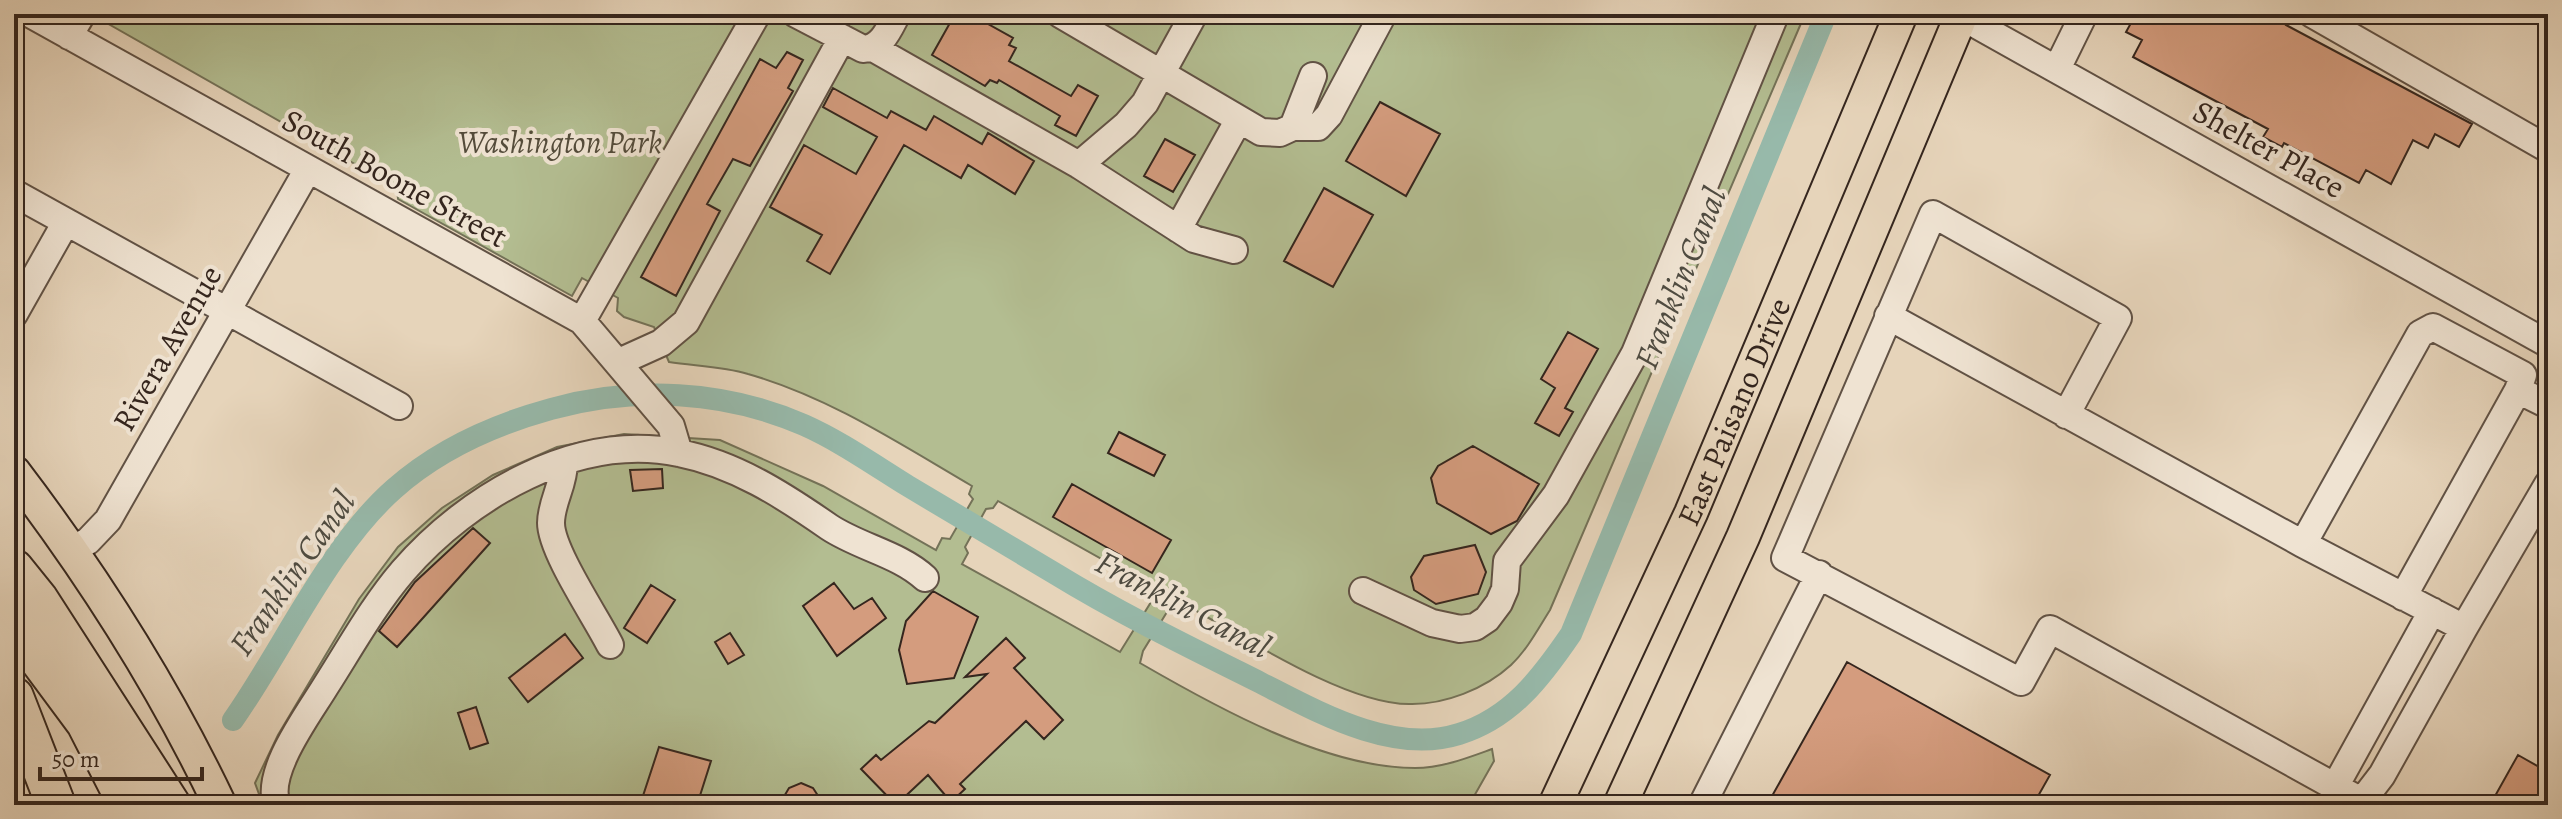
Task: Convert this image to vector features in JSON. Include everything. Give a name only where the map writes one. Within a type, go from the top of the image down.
[{"type":"highway","points":[[14,569],[39,600],[171,805]]},
{"type":"highway","points":[[14,626],[35,649],[86,723],[128,805]]},
{"type":"highway","points":[[14,697],[56,805]]},
{"type":"main road","name":"East Paisano Drive","points":[[1555,805],[1691,513],[1901,14]]},
{"type":"main road","name":"East Paisano Drive","points":[[1620,805],[1743,537],[1960,15]]},
{"type":"main road","points":[[14,472],[73,549],[150,668],[220,805]]},
{"type":"street","name":"South Boone Street","points":[[30,14],[76,25],[308,169],[582,321],[671,426],[679,453]]},
{"type":"street","points":[[582,321],[757,14]]},
{"type":"street","points":[[796,14],[863,49],[873,48],[1079,165],[1194,239],[1234,250]]},
{"type":"street","points":[[873,48],[882,40],[897,14]]},
{"type":"street","points":[[1060,14],[1163,73],[1238,121],[1261,132],[1280,133],[1293,127],[1318,127],[1329,115],[1383,14]]},
{"type":"street","points":[[1079,165],[1126,125],[1163,73],[1194,14]]},
{"type":"street","points":[[1363,591],[1432,623],[1460,629],[1475,627],[1487,619],[1499,603],[1505,589],[1507,561],[1539,523],[1635,353],[1773,20],[1771,14]]},
{"type":"street","points":[[2057,69],[2084,14]]},
{"type":"street","points":[[2312,14],[2548,149]]},
{"type":"street","name":"Shelter Place","points":[[1960,15],[2548,344]]},
{"type":"street","points":[[622,366],[661,343],[686,322],[842,38]]},
{"type":"street","points":[[1293,127],[1313,76]]},
{"type":"street","points":[[1178,229],[1238,121]]},
{"type":"street","name":"Rivera Avenue","points":[[73,549],[88,541],[108,520],[308,169]]},
{"type":"street","points":[[14,193],[399,406]]},
{"type":"street","points":[[2066,415],[2118,318],[1933,214],[1785,558],[2021,682],[2050,629],[2336,785],[2360,803],[2382,775],[2548,484]]},
{"type":"street","points":[[14,314],[66,222]]},
{"type":"street","points":[[1888,316],[2303,544],[2464,628]]},
{"type":"street","points":[[2303,544],[2420,334],[2433,327],[2497,360],[2523,375],[2518,390],[2403,597]]},
{"type":"street","points":[[2518,390],[2548,405]]},
{"type":"street","points":[[277,805],[273,795],[277,770],[320,696],[402,573],[469,510],[531,474],[591,454],[632,447],[679,453],[727,467],[770,488],[843,535],[925,578]]},
{"type":"street","points":[[564,463],[564,481],[551,524],[555,543],[610,645]]},
{"type":"street","points":[[1702,805],[1819,574]]},
{"type":"street","points":[[2336,785],[2432,611]]},
{"type":"green space","name":"Washington Park","points":[[91,14],[1805,14],[1550,610],[1511,665],[1477,688],[1436,702],[1409,704],[1382,701],[1353,692],[1290,664],[1175,599],[1143,651],[1140,663],[1202,698],[1272,732],[1345,758],[1380,765],[1425,768],[1492,749],[1494,761],[1469,805],[263,805],[255,783],[278,735],[359,599],[398,547],[442,508],[493,475],[557,447],[624,434],[720,440],[823,486],[936,550],[942,538],[950,539],[973,499],[969,494],[972,486],[863,423],[807,395],[738,371],[669,362],[654,327],[624,317],[617,311],[618,298],[582,278],[572,296],[398,199],[397,188]],"holes":[[[998,501],[1155,589],[1151,602],[1120,652],[962,564],[968,553],[965,547],[986,509],[993,508]]]},
{"type":"building","points":[[955,14],[970,14],[1013,38],[1009,45],[1016,48],[1009,61],[1071,96],[1078,85],[1098,96],[1076,136],[1055,125],[1060,116],[999,80],[997,83],[990,80],[985,86],[932,55]]},
{"type":"building","points":[[2136,14],[2278,14],[2289,20],[2286,25],[2472,124],[2459,147],[2435,134],[2428,148],[2413,140],[2391,184],[2366,170],[2359,183],[2284,143],[2282,147],[2263,137],[2268,129],[2133,57],[2142,40],[2126,32]]},
{"type":"building","points":[[787,52],[803,60],[788,88],[793,91],[750,166],[733,159],[707,204],[720,211],[676,296],[641,277],[760,59],[776,68]]},
{"type":"building","points":[[833,88],[887,118],[891,111],[926,130],[934,116],[982,144],[988,133],[1034,161],[1015,194],[968,165],[961,178],[904,145],[830,274],[807,261],[822,235],[770,207],[804,145],[856,174],[877,137],[823,107]]},
{"type":"building","points":[[1380,102],[1440,134],[1406,196],[1346,161]]},
{"type":"building","points":[[1165,139],[1195,155],[1173,192],[1144,176]]},
{"type":"building","points":[[1324,188],[1373,215],[1333,287],[1284,261]]},
{"type":"building","points":[[1568,332],[1598,349],[1565,408],[1573,412],[1559,436],[1535,423],[1555,388],[1541,379]]},
{"type":"building","points":[[1119,432],[1165,455],[1154,476],[1108,453]]},
{"type":"building","points":[[1473,446],[1539,484],[1517,521],[1491,534],[1437,503],[1431,478],[1438,466]]},
{"type":"building","points":[[662,469],[663,488],[633,491],[630,470]]},
{"type":"building","points":[[1072,484],[1171,540],[1152,573],[1053,517]]},
{"type":"building","points":[[473,528],[490,543],[397,647],[379,631],[415,582]]},
{"type":"building","points":[[1475,545],[1486,572],[1478,594],[1436,604],[1414,590],[1411,577],[1424,556]]},
{"type":"building","points":[[834,583],[854,609],[872,598],[886,618],[837,656],[803,606]]},
{"type":"building","points":[[651,585],[675,600],[647,643],[624,628]]},
{"type":"building","points":[[933,591],[978,617],[954,678],[907,684],[899,650],[906,621]]},
{"type":"building","points":[[730,633],[744,655],[728,664],[715,642]]},
{"type":"building","points":[[565,634],[583,658],[528,702],[509,678]]},
{"type":"building","points":[[1006,638],[1025,658],[1014,668],[1063,720],[1044,739],[1026,721],[960,784],[965,789],[951,802],[928,775],[896,805],[861,769],[876,755],[881,760],[929,721],[935,723],[987,674],[965,677]]},
{"type":"building","points":[[1847,662],[2050,775],[2033,805],[1767,805]]},
{"type":"building","points":[[476,707],[488,743],[470,749],[458,713]]},
{"type":"building","points":[[659,747],[711,761],[697,805],[640,805]]},
{"type":"building","points":[[2518,755],[2548,772],[2548,805],[2490,805]]},
{"type":"building","points":[[801,783],[813,788],[824,805],[779,805],[789,788]]},
{"type":"waterway","name":"Franklin Canal","points":[[233,720],[348,539],[370,512],[411,475],[448,450],[529,415],[614,397],[679,395],[742,404],[804,425],[1105,603],[1331,717],[1382,735],[1408,739],[1434,739],[1478,727],[1523,694],[1571,634],[1826,14]]}]
